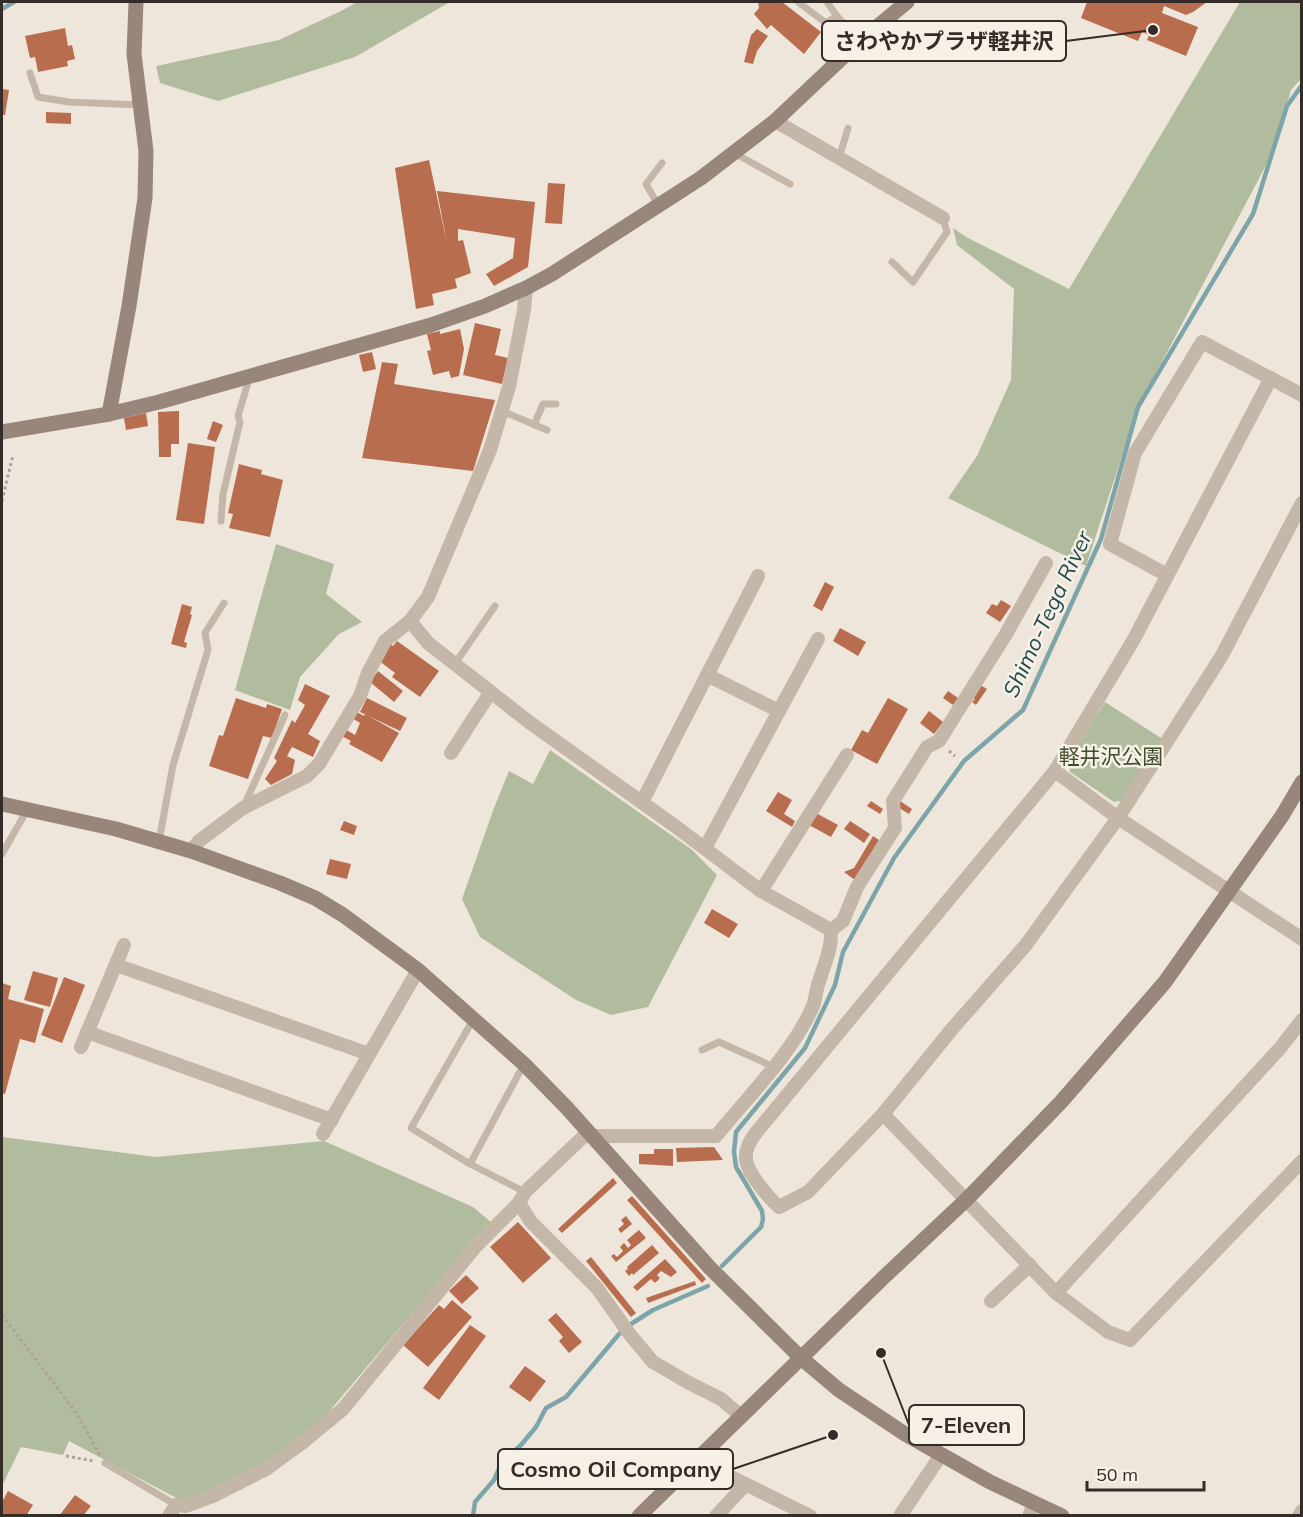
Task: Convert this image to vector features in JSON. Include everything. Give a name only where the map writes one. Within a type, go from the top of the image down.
[{"type":"street","points":[[109,414],[129,306],[145,198],[146,151],[134,54],[136,2]]},
{"type":"street","points":[[2,432],[109,414],[250,376],[431,325],[485,306],[526,288],[552,274],[701,178],[775,121],[860,41],[907,2]]},
{"type":"street","points":[[775,121],[943,218]]},
{"type":"street","points":[[191,851],[199,841],[243,808],[307,776],[319,764],[360,696],[368,673],[385,641],[410,621],[428,597],[490,450],[509,387],[526,288]]},
{"type":"street","points":[[1167,575],[1110,544],[1135,453],[1202,342],[1302,394]]},
{"type":"street","points":[[1271,378],[1134,639],[1054,771],[755,1134],[746,1148],[746,1162],[769,1199],[779,1207],[808,1192],[883,1114],[952,1029],[1025,946],[1118,818],[1221,657],[1302,503]]},
{"type":"street","points":[[831,930],[843,921],[857,887],[895,828],[893,801],[927,747],[939,741],[950,725],[1046,563]]},
{"type":"street","points":[[642,802],[758,576]]},
{"type":"street","points":[[410,621],[428,643],[489,693],[642,802],[761,891],[831,930]]},
{"type":"street","points":[[705,848],[818,639]]},
{"type":"street","points":[[707,675],[779,711]]},
{"type":"street","points":[[451,753],[489,693]]},
{"type":"street","points":[[761,891],[847,755]]},
{"type":"street","points":[[1054,771],[1118,818],[1302,939]]},
{"type":"street","points":[[639,1515],[967,1200],[1061,1102],[1166,982],[1282,816],[1302,782]]},
{"type":"street","points":[[2,804],[117,829],[191,851],[315,898],[353,921],[418,970],[524,1064],[710,1268],[801,1358],[839,1390],[904,1434],[1031,1510],[1062,1515]]},
{"type":"street","points":[[172,1510],[213,1496],[266,1469],[344,1408],[476,1246],[584,1136],[716,1136],[774,1067],[791,1044],[814,1005],[816,990],[832,944],[831,930]]},
{"type":"street","points":[[81,1047],[124,945]]},
{"type":"street","points":[[116,965],[369,1054]]},
{"type":"street","points":[[323,1134],[418,970]]},
{"type":"street","points":[[1056,1293],[1281,1047],[1302,1020]]},
{"type":"street","points":[[87,1032],[332,1120]]},
{"type":"street","points":[[883,1114],[1056,1293],[1108,1332],[1130,1340],[1302,1161]]},
{"type":"street","points":[[522,1197],[531,1222],[597,1288],[631,1336],[653,1362],[721,1399],[741,1416]]},
{"type":"street","points":[[990,1301],[1030,1265]]},
{"type":"street","points":[[900,1515],[941,1455]]},
{"type":"street","points":[[700,1456],[717,1470],[810,1515]]},
{"type":"street","points":[[716,1515],[746,1485]]},
{"type":"street","points":[[1299,1515],[1302,1511]]},
{"type":"lane","points":[[798,2],[826,23],[837,16]]},
{"type":"lane","points":[[827,2],[860,41]]},
{"type":"lane","points":[[30,73],[38,97],[69,102],[140,105]]},
{"type":"lane","points":[[839,158],[848,128]]},
{"type":"lane","points":[[734,153],[790,184]]},
{"type":"lane","points":[[658,205],[645,184],[662,163]]},
{"type":"lane","points":[[892,262],[913,282],[947,232],[943,218]]},
{"type":"lane","points":[[221,521],[223,494],[240,422],[238,416],[250,376]]},
{"type":"lane","points":[[534,425],[543,404],[556,404]]},
{"type":"lane","points":[[502,411],[547,430]]},
{"type":"lane","points":[[159,842],[173,765],[208,650],[206,633],[224,603]]},
{"type":"lane","points":[[454,665],[495,606]]},
{"type":"lane","points":[[243,808],[285,715]]},
{"type":"lane","points":[[2,854],[27,810]]},
{"type":"lane","points":[[474,1018],[411,1128],[522,1197]]},
{"type":"lane","points":[[702,1050],[719,1042],[774,1067]]},
{"type":"lane","points":[[470,1164],[524,1064]]},
{"type":"lane","points":[[105,1463],[172,1510]]},
{"type":"path","points":[[2,501],[13,455]]},
{"type":"path","points":[[2,1315],[76,1414],[105,1463]]},
{"type":"path","points":[[66,1456],[105,1463]]},
{"type":"green space","points":[[357,2],[450,2],[355,57],[218,101],[160,83],[156,66],[279,40]]},
{"type":"green space","points":[[1240,2],[1301,2],[1301,79],[1291,90],[1273,152],[1138,407],[1086,566],[948,498],[977,456],[1011,380],[1014,289],[957,245],[953,228],[966,237],[1069,289]]},
{"type":"green space","points":[[276,544],[334,564],[326,594],[362,622],[339,634],[300,677],[290,710],[235,690]]},
{"type":"green space","name":"軽井沢公園","points":[[1105,702],[1164,740],[1125,800],[1114,802],[1070,772],[1068,760]]},
{"type":"green space","points":[[550,750],[691,849],[717,875],[648,1007],[611,1015],[576,1000],[480,937],[462,899],[509,771],[533,784]]},
{"type":"green space","points":[[2,1137],[156,1157],[324,1141],[473,1207],[492,1223],[464,1252],[322,1420],[264,1463],[219,1486],[182,1501],[69,1441],[63,1455],[21,1447],[2,1486]]},
{"type":"building","points":[[758,2],[782,2],[821,32],[804,54],[771,25],[767,29],[754,14],[759,8]]},
{"type":"building","points":[[1087,2],[1207,2],[1186,15],[1164,6],[1162,13],[1198,27],[1186,56],[1147,40],[1149,35],[1142,32],[1138,41],[1081,18]]},
{"type":"building","points":[[65,28],[68,46],[72,45],[75,59],[67,61],[68,66],[38,72],[35,57],[30,58],[25,36]]},
{"type":"building","points":[[757,29],[768,36],[757,51],[753,64],[744,62],[751,35]]},
{"type":"building","points":[[2,89],[9,90],[5,115],[2,115]]},
{"type":"building","points":[[46,112],[71,113],[71,124],[46,123]]},
{"type":"building","points":[[429,160],[447,243],[437,191],[535,202],[528,267],[494,286],[486,274],[513,258],[515,238],[458,229],[458,241],[463,240],[471,273],[455,279],[457,288],[432,294],[434,305],[416,309],[395,168]]},
{"type":"building","points":[[548,183],[565,184],[562,224],[545,223]]},
{"type":"building","points":[[475,323],[501,329],[495,355],[508,358],[502,384],[463,375]]},
{"type":"building","points":[[460,329],[464,349],[459,376],[451,378],[449,371],[433,375],[427,351],[431,350],[427,334],[440,331],[440,334]]},
{"type":"building","points":[[372,352],[376,369],[363,372],[359,355]]},
{"type":"building","points":[[382,362],[398,364],[394,384],[495,400],[473,471],[362,458]]},
{"type":"building","points":[[179,411],[179,444],[171,444],[171,457],[159,457],[158,412]]},
{"type":"building","points":[[146,413],[148,426],[126,430],[124,418]]},
{"type":"building","points":[[213,421],[223,425],[216,442],[207,439]]},
{"type":"building","points":[[188,443],[215,447],[204,524],[176,520]]},
{"type":"building","points":[[239,464],[262,470],[261,474],[283,480],[270,537],[229,528],[233,514],[228,513]]},
{"type":"building","points":[[825,582],[834,587],[822,611],[813,606]]},
{"type":"building","points":[[1001,600],[1011,606],[1000,622],[986,613],[992,604],[997,606]]},
{"type":"building","points":[[182,604],[192,607],[184,642],[187,643],[186,648],[171,644]]},
{"type":"building","points":[[840,628],[866,642],[858,656],[833,641]]},
{"type":"building","points":[[397,641],[439,671],[420,697],[392,677],[395,673],[378,660],[390,644],[393,646]]},
{"type":"building","points":[[378,671],[403,691],[394,702],[370,682]]},
{"type":"building","points":[[305,684],[330,696],[308,734],[320,741],[313,757],[292,747],[287,756],[295,760],[292,774],[271,785],[265,779],[277,761],[274,758],[292,720],[295,723],[305,705],[298,700]]},
{"type":"building","points":[[980,685],[987,689],[976,705],[972,702],[975,699],[972,697]]},
{"type":"building","points":[[948,691],[958,698],[953,705],[943,698]]},
{"type":"building","points":[[236,698],[266,708],[267,704],[282,709],[272,738],[263,736],[248,779],[209,766],[219,735],[223,736]]},
{"type":"building","points":[[367,698],[407,718],[400,731],[360,712]]},
{"type":"building","points":[[888,698],[908,709],[877,764],[851,750],[862,730],[868,733]]},
{"type":"building","points":[[353,710],[399,733],[382,762],[349,744],[351,741],[340,735],[343,728],[355,735],[360,723],[350,717]]},
{"type":"building","points":[[929,711],[943,722],[934,734],[920,723]]},
{"type":"building","points":[[778,792],[792,800],[784,814],[795,821],[792,827],[766,811]]},
{"type":"building","points":[[871,801],[883,809],[880,814],[867,806]]},
{"type":"building","points":[[900,801],[912,809],[909,814],[896,806]]},
{"type":"building","points":[[816,813],[838,825],[831,837],[809,825]]},
{"type":"building","points":[[344,821],[357,826],[354,835],[340,830]]},
{"type":"building","points":[[850,821],[870,834],[864,843],[844,829]]},
{"type":"building","points":[[873,836],[879,840],[855,880],[844,872],[854,868]]},
{"type":"building","points":[[330,859],[351,864],[347,879],[326,874]]},
{"type":"building","points":[[712,909],[738,924],[729,938],[704,923]]},
{"type":"building","points":[[33,971],[58,978],[50,1007],[24,1000]]},
{"type":"building","points":[[64,977],[85,985],[62,1043],[41,1035]]},
{"type":"building","points":[[2,983],[11,986],[8,999],[44,1009],[35,1043],[20,1039],[5,1094],[2,1093]]},
{"type":"building","points":[[714,1147],[723,1160],[677,1162],[676,1148]]},
{"type":"building","points":[[654,1149],[673,1149],[673,1166],[639,1164],[639,1154],[654,1154]]},
{"type":"building","points":[[613,1178],[617,1183],[562,1233],[558,1229]]},
{"type":"building","points":[[632,1196],[706,1279],[702,1283],[627,1200]]},
{"type":"building","points":[[626,1216],[632,1224],[621,1233],[618,1229],[624,1224],[621,1220]]},
{"type":"building","points":[[518,1222],[551,1258],[523,1283],[490,1247]]},
{"type":"building","points":[[639,1230],[646,1238],[616,1262],[611,1256],[614,1254],[617,1257],[623,1251],[620,1247],[624,1243],[628,1248],[631,1245],[627,1240]]},
{"type":"building","points":[[652,1245],[659,1253],[629,1276],[625,1271],[627,1267]]},
{"type":"building","points":[[591,1257],[636,1313],[631,1317],[586,1261]]},
{"type":"building","points":[[665,1259],[677,1272],[671,1277],[661,1271],[657,1275],[660,1278],[655,1283],[651,1279],[637,1291],[633,1287]]},
{"type":"building","points":[[466,1275],[479,1288],[462,1304],[449,1291]]},
{"type":"building","points":[[695,1281],[696,1285],[648,1303],[646,1298]]},
{"type":"building","points":[[452,1300],[472,1317],[428,1367],[403,1345],[439,1305],[444,1309]]},
{"type":"building","points":[[556,1313],[582,1342],[569,1353],[559,1341],[563,1337],[548,1320]]},
{"type":"building","points":[[470,1325],[486,1336],[439,1400],[423,1388]]},
{"type":"building","points":[[525,1366],[546,1381],[530,1402],[509,1387]]},
{"type":"building","points":[[8,1491],[33,1505],[26,1516],[2,1516],[2,1502]]},
{"type":"building","points":[[75,1495],[91,1506],[83,1516],[59,1516]]},
{"type":"waterway","points":[[2,9],[14,2]]},
{"type":"waterway","name":"Shimo-Tega River","points":[[722,1266],[761,1227],[763,1219],[762,1211],[736,1167],[734,1152],[736,1132],[805,1048],[835,985],[843,952],[894,858],[964,761],[1023,710],[1101,539],[1138,407],[1253,214],[1287,106],[1302,85]]},
{"type":"waterway","name":"Shimo-Tega River","points":[[631,1324],[653,1310],[708,1286]]},
{"type":"waterway","name":"Shimo-Tega River","points":[[473,1516],[475,1502],[494,1480],[502,1462],[536,1427],[546,1408],[566,1397],[620,1333]]},
{"type":"place","name":"さわやかプラザ軽井沢","points":[[1153,30]]},
{"type":"place","name":"7-Eleven","points":[[881,1353]]},
{"type":"place","name":"Cosmo Oil Company","points":[[833,1435]]}]
